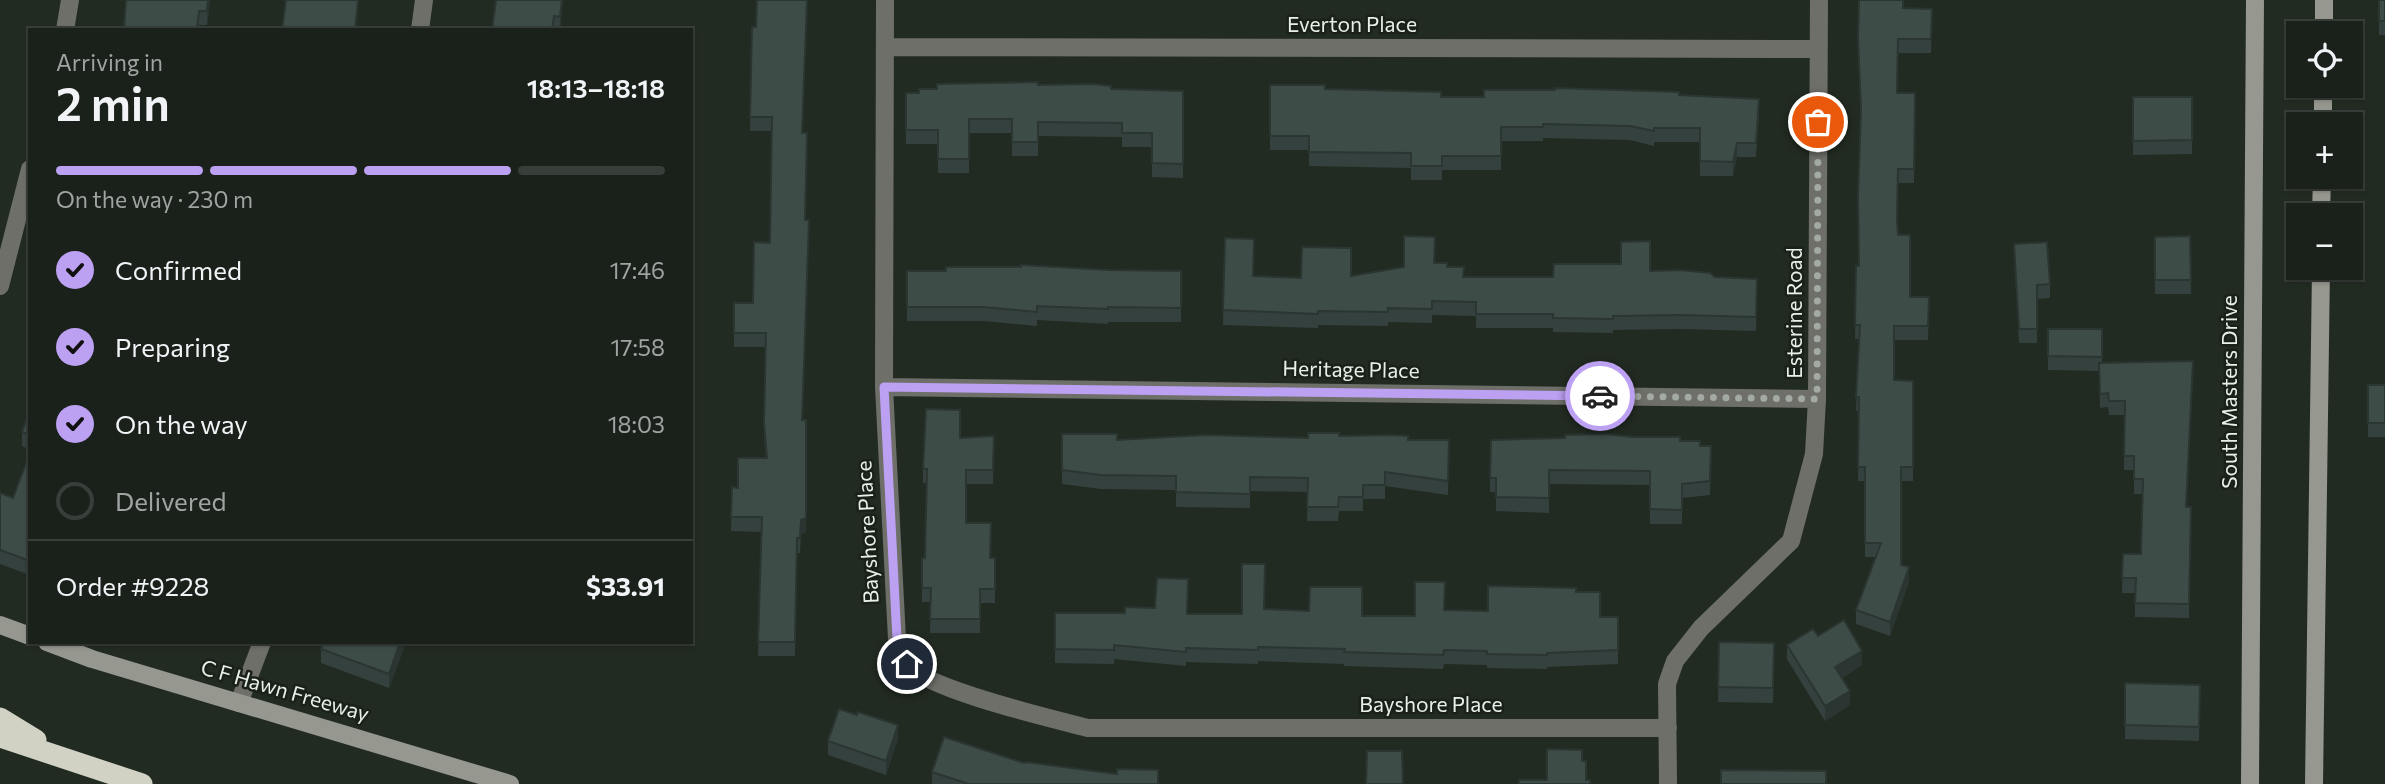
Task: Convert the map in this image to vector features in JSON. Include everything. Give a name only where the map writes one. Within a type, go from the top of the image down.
[{"type":"highway","points":[[0,718],[64,758]]},
{"type":"highway","points":[[0,737],[142,784]]},
{"type":"main road","name":"South Masters Drive","points":[[2250,784],[2255,0]]},
{"type":"main road","points":[[2324,0],[2324,21]]},
{"type":"main road","points":[[2314,784],[2321,280]]},
{"type":"main road","points":[[0,625],[28,635]]},
{"type":"main road","name":"C F Hawn Freeway","points":[[52,644],[92,659],[510,784]]},
{"type":"street","points":[[65,28],[70,0]]},
{"type":"street","points":[[420,28],[424,0]]},
{"type":"street","name":"Bayshore Place","points":[[885,0],[887,47],[884,387],[897,639],[907,664],[923,677],[1001,706],[1088,728],[1668,728]]},
{"type":"street","name":"Esterine Road","points":[[1668,784],[1667,684],[1675,661],[1701,628],[1791,541],[1814,454],[1817,399],[1818,0]]},
{"type":"street","name":"Everton Place","points":[[887,47],[1818,49]]},
{"type":"street","points":[[0,286],[28,177]]},
{"type":"street","name":"Heritage Place","points":[[884,387],[1817,399]]},
{"type":"street","points":[[239,703],[261,644]]},
{"type":"building","points":[[126,0],[208,0],[207,11],[199,11],[197,28],[124,28]]},
{"type":"building","points":[[286,0],[358,0],[355,28],[282,28]]},
{"type":"building","points":[[496,0],[562,0],[560,17],[554,16],[552,28],[492,28]]},
{"type":"building","points":[[757,0],[807,0],[802,133],[807,133],[805,220],[809,220],[802,420],[806,420],[806,518],[801,520],[800,538],[797,538],[795,642],[758,642],[762,517],[731,517],[732,487],[738,488],[738,458],[767,458],[764,423],[766,333],[734,333],[734,303],[753,303],[754,242],[770,243],[772,117],[750,117],[752,27],[756,27]]},
{"type":"building","points":[[1859,0],[1903,0],[1903,8],[1932,9],[1931,39],[1898,39],[1897,93],[1915,93],[1914,169],[1898,169],[1898,235],[1910,235],[1910,297],[1929,297],[1928,326],[1894,326],[1894,380],[1913,381],[1913,467],[1901,467],[1901,565],[1909,567],[1890,622],[1856,610],[1881,543],[1865,543],[1865,467],[1858,467],[1859,397],[1856,397],[1860,325],[1855,325],[1856,266],[1859,266],[1861,109]]},
{"type":"building","points":[[2379,0],[2385,0],[2385,21],[2379,21]]},
{"type":"building","points":[[1038,82],[1038,85],[1093,84],[1111,86],[1111,89],[1183,91],[1183,164],[1152,163],[1152,133],[1122,133],[1122,123],[1038,122],[1038,142],[1012,142],[1012,119],[969,119],[969,159],[938,159],[938,130],[906,130],[906,93],[919,93],[919,89],[937,89],[937,84]]},
{"type":"building","points":[[1270,85],[1325,85],[1325,89],[1441,92],[1441,97],[1484,97],[1484,90],[1555,88],[1679,92],[1679,95],[1759,99],[1756,143],[1737,143],[1733,162],[1700,161],[1700,128],[1654,128],[1654,131],[1630,126],[1543,124],[1543,127],[1501,127],[1501,156],[1442,156],[1442,166],[1411,166],[1411,153],[1309,152],[1309,136],[1270,136]]},
{"type":"building","points":[[2133,97],[2192,97],[2192,140],[2133,141]]},
{"type":"building","points":[[1404,236],[1435,237],[1434,263],[1447,263],[1447,267],[1464,267],[1463,277],[1553,277],[1554,264],[1621,264],[1621,242],[1650,241],[1650,271],[1680,270],[1710,273],[1715,277],[1757,279],[1756,317],[1680,315],[1613,316],[1613,319],[1553,318],[1553,314],[1476,314],[1476,302],[1432,301],[1432,309],[1388,308],[1388,312],[1318,311],[1318,314],[1223,310],[1225,238],[1254,239],[1253,276],[1301,278],[1302,247],[1351,248],[1351,276],[1404,267]]},
{"type":"building","points":[[2190,236],[2191,280],[2155,280],[2155,237]]},
{"type":"building","points":[[2047,242],[2050,284],[2037,285],[2037,329],[2019,329],[2014,244]]},
{"type":"building","points":[[1021,265],[1181,271],[1181,308],[1037,306],[1037,312],[983,307],[907,307],[907,271]]},
{"type":"building","points":[[2048,329],[2102,329],[2102,357],[2048,356]]},
{"type":"building","points":[[2193,361],[2186,507],[2191,507],[2189,604],[2135,603],[2136,578],[2122,578],[2123,554],[2141,554],[2143,479],[2134,479],[2134,456],[2124,456],[2125,401],[2109,401],[2108,393],[2100,394],[2099,363]]},
{"type":"building","points":[[2368,385],[2385,385],[2385,423],[2368,423]]},
{"type":"building","points":[[926,409],[960,410],[960,438],[994,436],[993,470],[966,470],[966,523],[991,523],[990,558],[995,558],[995,589],[980,589],[980,619],[930,619],[931,588],[922,588],[927,469],[923,469]]},
{"type":"building","points":[[28,415],[28,434],[22,432]]},
{"type":"building","points":[[1308,433],[1339,433],[1339,436],[1391,435],[1408,436],[1408,440],[1449,440],[1448,481],[1385,472],[1385,485],[1363,485],[1363,497],[1339,497],[1338,507],[1307,507],[1308,478],[1250,477],[1250,494],[1176,492],[1176,476],[1101,475],[1062,470],[1062,434],[1117,434],[1117,440],[1206,435],[1308,438]]},
{"type":"building","points":[[1607,434],[1680,437],[1680,441],[1700,441],[1700,446],[1711,446],[1710,481],[1682,484],[1682,510],[1650,509],[1650,471],[1549,470],[1549,498],[1496,497],[1496,478],[1490,478],[1491,440]]},
{"type":"building","points":[[28,458],[28,560],[0,550],[0,493],[13,498]]},
{"type":"building","points":[[1242,564],[1265,564],[1264,609],[1309,611],[1310,587],[1362,587],[1362,616],[1415,616],[1415,582],[1445,582],[1444,610],[1488,611],[1488,586],[1576,588],[1576,592],[1600,592],[1600,617],[1618,617],[1618,650],[1547,655],[1444,650],[1443,655],[1258,647],[1258,650],[1186,648],[1186,652],[1114,645],[1114,650],[1055,649],[1055,613],[1125,613],[1125,607],[1155,608],[1157,578],[1188,579],[1187,614],[1242,614]]},
{"type":"building","points":[[1844,620],[1862,651],[1835,667],[1850,691],[1825,706],[1787,645],[1813,629],[1818,636]]},
{"type":"building","points":[[1719,642],[1774,643],[1773,688],[1718,687]]},
{"type":"building","points":[[322,644],[399,644],[389,674],[321,649]]},
{"type":"building","points":[[2125,683],[2200,685],[2199,727],[2125,725]]},
{"type":"building","points":[[839,709],[898,725],[886,761],[828,741]]},
{"type":"building","points":[[944,737],[1024,763],[1117,774],[1117,769],[1158,770],[1158,784],[969,784],[932,772]]},
{"type":"building","points":[[1547,749],[1582,750],[1582,761],[1586,761],[1586,780],[1590,780],[1590,784],[1519,784],[1519,780],[1547,780]]},
{"type":"building","points":[[1367,751],[1402,751],[1403,784],[1366,784]]},
{"type":"building","points":[[1721,770],[1826,771],[1826,784],[1721,784]]},
{"type":"way so far","points":[[1600,396],[1817,399],[1818,122]]},
{"type":"route","points":[[907,664],[897,639],[884,387],[1600,396]]}]
